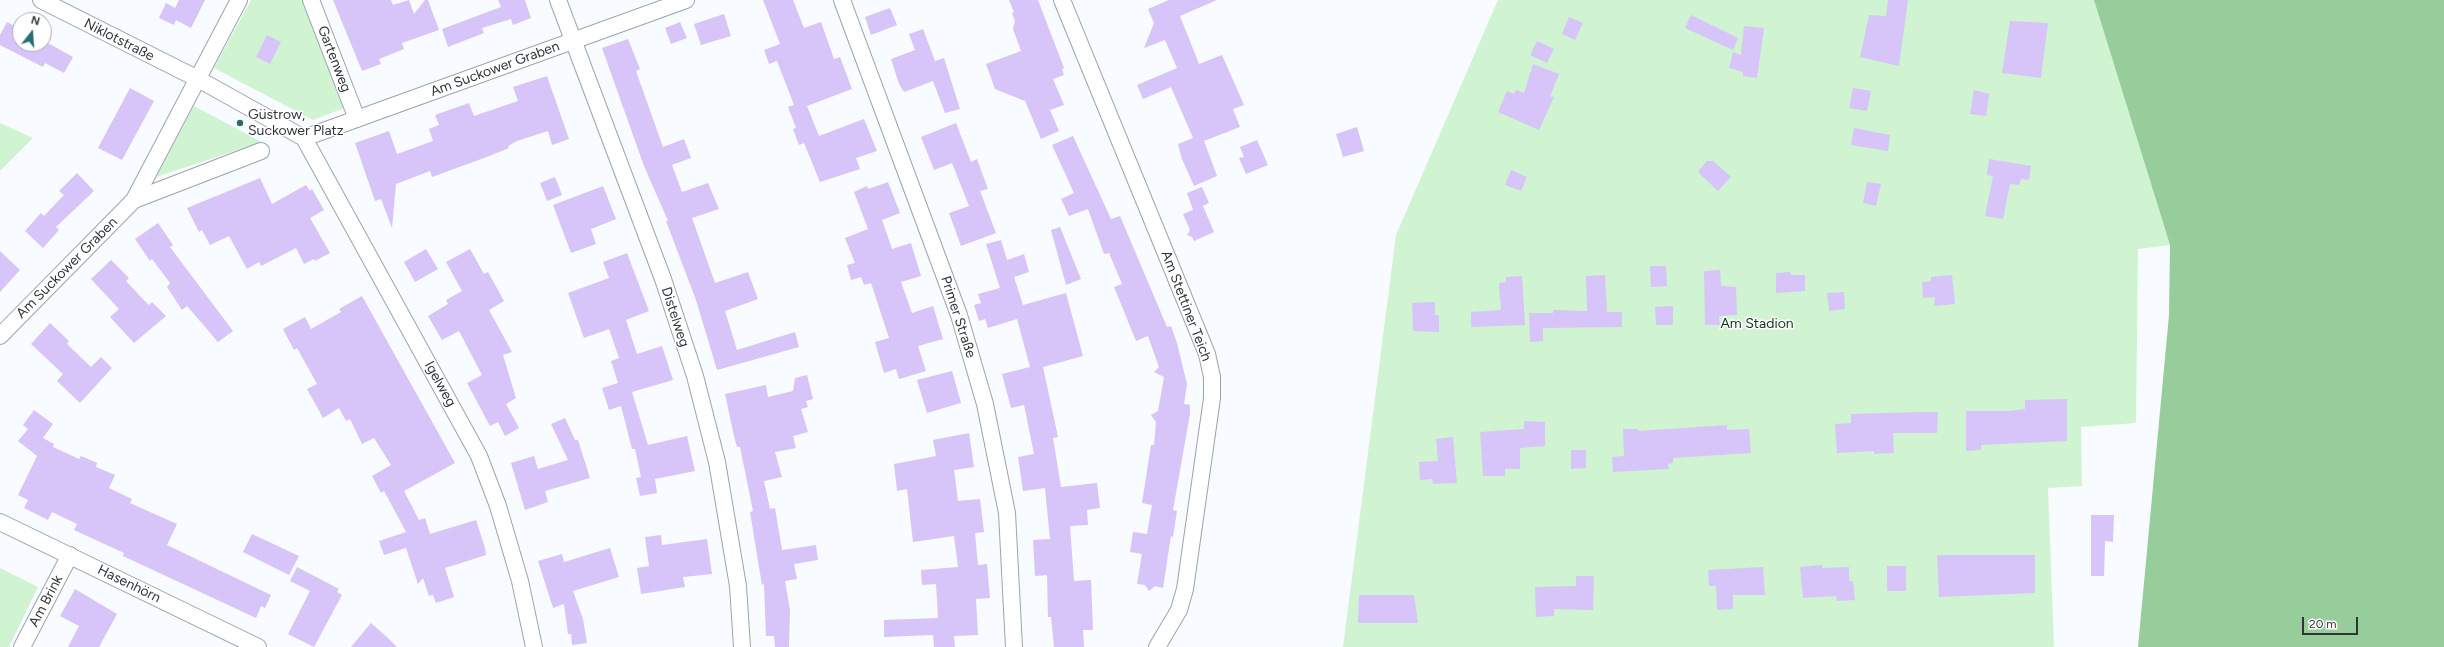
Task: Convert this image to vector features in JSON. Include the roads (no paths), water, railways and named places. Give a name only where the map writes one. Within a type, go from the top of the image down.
[{"type":"street","name":"Niklotstraße","points":[[41,0],[198,79],[304,138]]},
{"type":"street","points":[[198,79],[239,0]]},
{"type":"street","name":"Gartenweg","points":[[311,0],[357,119]]},
{"type":"street","name":"Distelweg","points":[[558,0],[663,279],[695,376],[718,470],[738,586],[742,647]]},
{"type":"street","name":"Am Suckower Graben","points":[[304,138],[686,0]]},
{"type":"street","name":"Primer Straße","points":[[842,0],[959,315],[985,404],[1007,513],[1014,647]]},
{"type":"street","name":"Am Stettiner Teich","points":[[1062,0],[1207,354],[1212,377],[1212,398],[1185,589],[1179,610],[1157,647]]},
{"type":"street","name":"Am Suckower Graben","points":[[0,336],[134,200],[198,79]]},
{"type":"street","name":"Igelweg","points":[[304,138],[479,456],[498,506],[520,581],[534,647]]},
{"type":"street","name":"Am Suckower Graben","points":[[134,200],[261,151]]},
{"type":"street","name":"Hasenhörn","points":[[0,522],[258,647]]},
{"type":"street","name":"Am Brink","points":[[22,647],[70,555]]},
{"type":"place","name":"Güstrow, Suckower Platz","points":[[240,123]]},
{"type":"park label","name":"Am Stadion","points":[[1757,324]]}]
